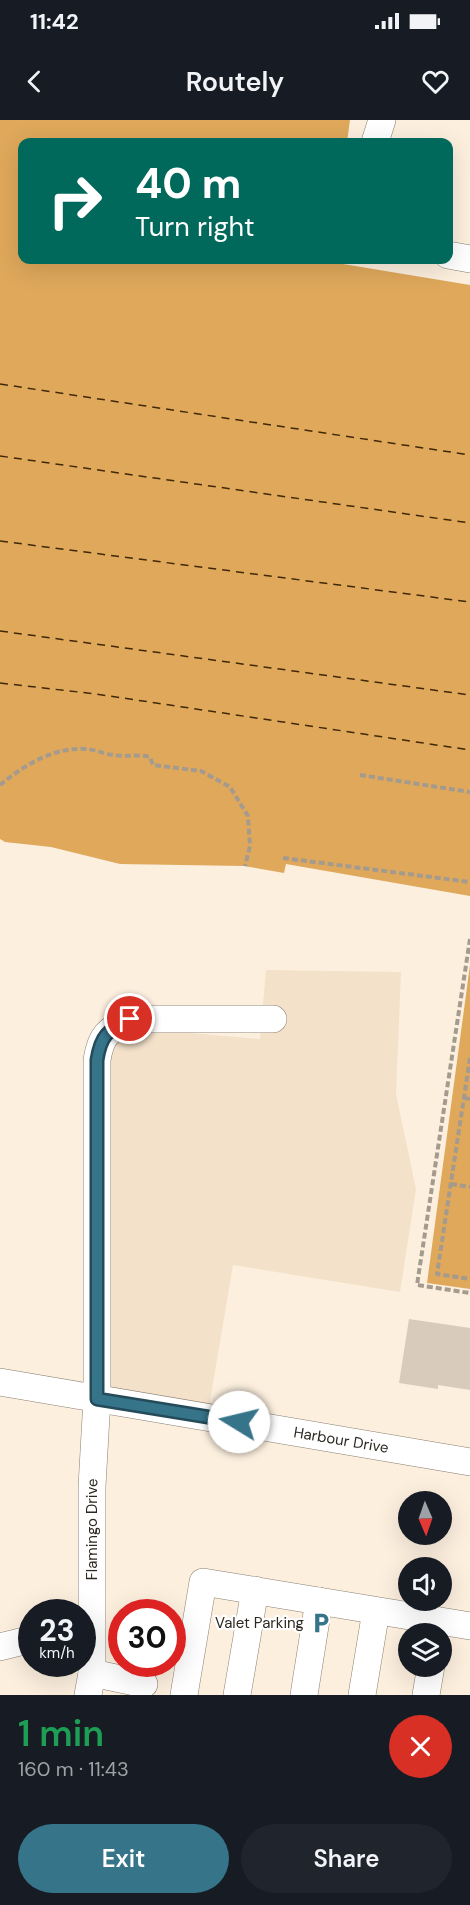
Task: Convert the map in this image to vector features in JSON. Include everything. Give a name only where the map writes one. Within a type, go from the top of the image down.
[{"type":"street","points":[[376,138],[382,120]]},
{"type":"street","points":[[453,256],[470,259]]},
{"type":"street","name":"Flamingo Drive","points":[[89,1599],[97,1399],[97,1060],[99,1044],[103,1036],[111,1029],[130,1019],[273,1019]]},
{"type":"street","name":"Harbour Drive","points":[[0,1382],[470,1462]]},
{"type":"street","points":[[184,1695],[203,1582],[376,1611],[422,1623]]},
{"type":"street","points":[[237,1695],[255,1590]]},
{"type":"street","points":[[304,1695],[319,1601]]},
{"type":"street","points":[[362,1695],[376,1611]]},
{"type":"street","points":[[452,1627],[470,1626]]},
{"type":"street","points":[[0,1647],[18,1642]]},
{"type":"street","points":[[426,1695],[429,1677]]},
{"type":"street","points":[[90,1684],[144,1684]]},
{"type":"path","points":[[0,785],[20,768],[53,754],[85,749],[114,756],[141,755],[150,757],[153,765],[201,771],[230,787],[248,816],[250,846],[244,866]]},
{"type":"path","points":[[360,775],[470,792]]},
{"type":"path","points":[[283,858],[470,882]]},
{"type":"path","points":[[470,939],[417,1285],[470,1293]]},
{"type":"path","points":[[470,1058],[437,1274],[470,1279]]},
{"type":"path","points":[[464,1098],[470,1099]]},
{"type":"path","points":[[451,1184],[470,1187]]},
{"type":"shaded area","points":[[0,120],[350,120],[348,138],[18,138],[18,264],[343,264],[470,285],[470,896],[286,864],[284,873],[244,866],[120,864],[51,847],[5,842],[0,839]]},
{"type":"shaded area","points":[[470,965],[470,1289],[427,1283]]},
{"type":"shaded area","points":[[266,970],[401,972],[396,1094],[416,1189],[400,1292],[233,1265],[209,1407],[86,1385],[97,1025],[260,1039]]},
{"type":"building","points":[[409,1319],[470,1328],[470,1390],[438,1385],[438,1389],[399,1383]]},
{"type":"ferry route","points":[[0,384],[470,455]]},
{"type":"ferry route","points":[[0,456],[470,523]]},
{"type":"ferry route","points":[[0,541],[470,602]]},
{"type":"ferry route","points":[[0,631],[470,695]]},
{"type":"ferry route","points":[[0,683],[96,694],[470,750]]},
{"type":"place","name":"Valet Parking","points":[[321,1623]]},
{"type":"route","points":[[130,1019],[103,1036],[99,1044],[97,1060],[97,1399],[239,1422]]}]
